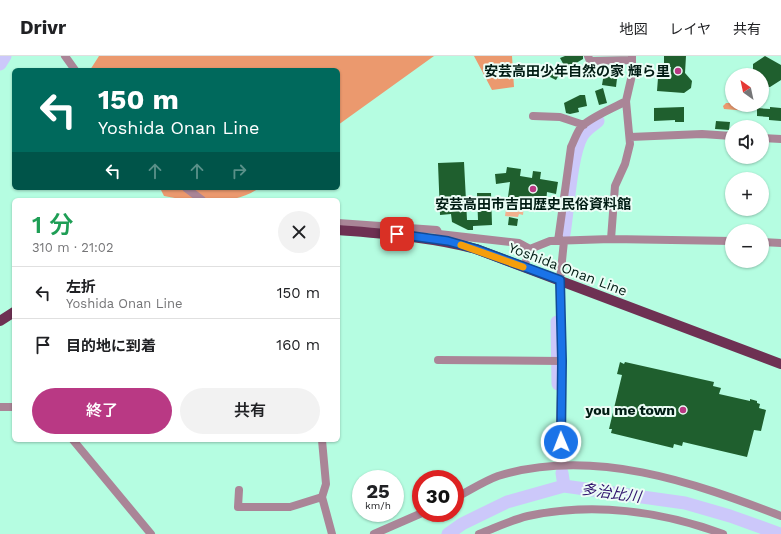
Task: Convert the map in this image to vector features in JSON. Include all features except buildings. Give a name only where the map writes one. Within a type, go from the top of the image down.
[{"type":"main road","name":"Yoshida Onan Line","points":[[340,230],[412,236],[448,241],[476,249],[781,364]]},
{"type":"main road","points":[[0,321],[12,313]]},
{"type":"street","points":[[65,56],[74,68]]},
{"type":"street","points":[[588,56],[590,61],[632,58],[632,75],[626,100],[630,137],[625,164],[614,191],[611,239]]},
{"type":"street","points":[[564,465],[560,427],[562,361],[560,280],[561,241],[571,147],[581,127],[626,100]]},
{"type":"street","points":[[533,116],[560,117],[584,125]]},
{"type":"street","points":[[630,137],[702,134],[725,136]]},
{"type":"street","points":[[769,138],[781,139]]},
{"type":"street","points":[[189,190],[199,198]]},
{"type":"street","points":[[340,223],[437,230],[439,234],[519,243],[530,249]]},
{"type":"street","points":[[524,267],[530,249],[550,241],[611,239],[725,241]]},
{"type":"street","points":[[769,242],[781,243]]},
{"type":"street","points":[[438,360],[562,361]]},
{"type":"street","points":[[0,406],[12,407]]},
{"type":"street","points":[[75,442],[151,534]]},
{"type":"street","points":[[322,442],[326,484],[322,497],[332,534]]},
{"type":"street","points":[[464,493],[496,477],[516,471],[564,465],[610,466],[692,484],[781,516]]},
{"type":"street","points":[[239,490],[238,507],[290,507],[322,497]]},
{"type":"street","points":[[479,534],[527,517],[575,509],[629,511],[656,516],[723,534]]},
{"type":"street","points":[[374,534],[412,517]]},
{"type":"shaded area","points":[[99,56],[434,56],[340,124],[340,68],[91,68]]},
{"type":"shaded area","points":[[474,56],[512,56],[514,87],[492,90]]},
{"type":"shaded area","points":[[161,190],[256,190],[237,198],[176,198],[164,196]]},
{"type":"shaded area","points":[[507,202],[524,205],[523,215],[519,214],[518,217],[505,216]]},
{"type":"shaded area","points":[[545,203],[558,205],[557,211],[544,209]]},
{"type":"waterway","points":[[0,64],[5,56]]},
{"type":"waterway","points":[[564,234],[575,156],[578,145],[585,131],[598,121]]},
{"type":"waterway","points":[[557,322],[558,384]]},
{"type":"waterway","points":[[562,473],[564,486]]},
{"type":"waterway","name":"多治比川","points":[[448,534],[462,524],[507,502],[564,486],[685,503],[730,516],[780,534]]},
{"type":"slow traffic","points":[[461,245],[476,249],[523,267]]},
{"type":"place","name":"安芸高田少年自然の家 輝ら里","points":[[678,71]]},
{"type":"place","name":"安芸高田市吉田歴史民俗資料館","points":[[533,189]]},
{"type":"place","name":"you me town","points":[[683,410]]},
{"type":"route","points":[[397,234],[448,241],[476,249],[560,280],[562,361],[561,442]]}]
